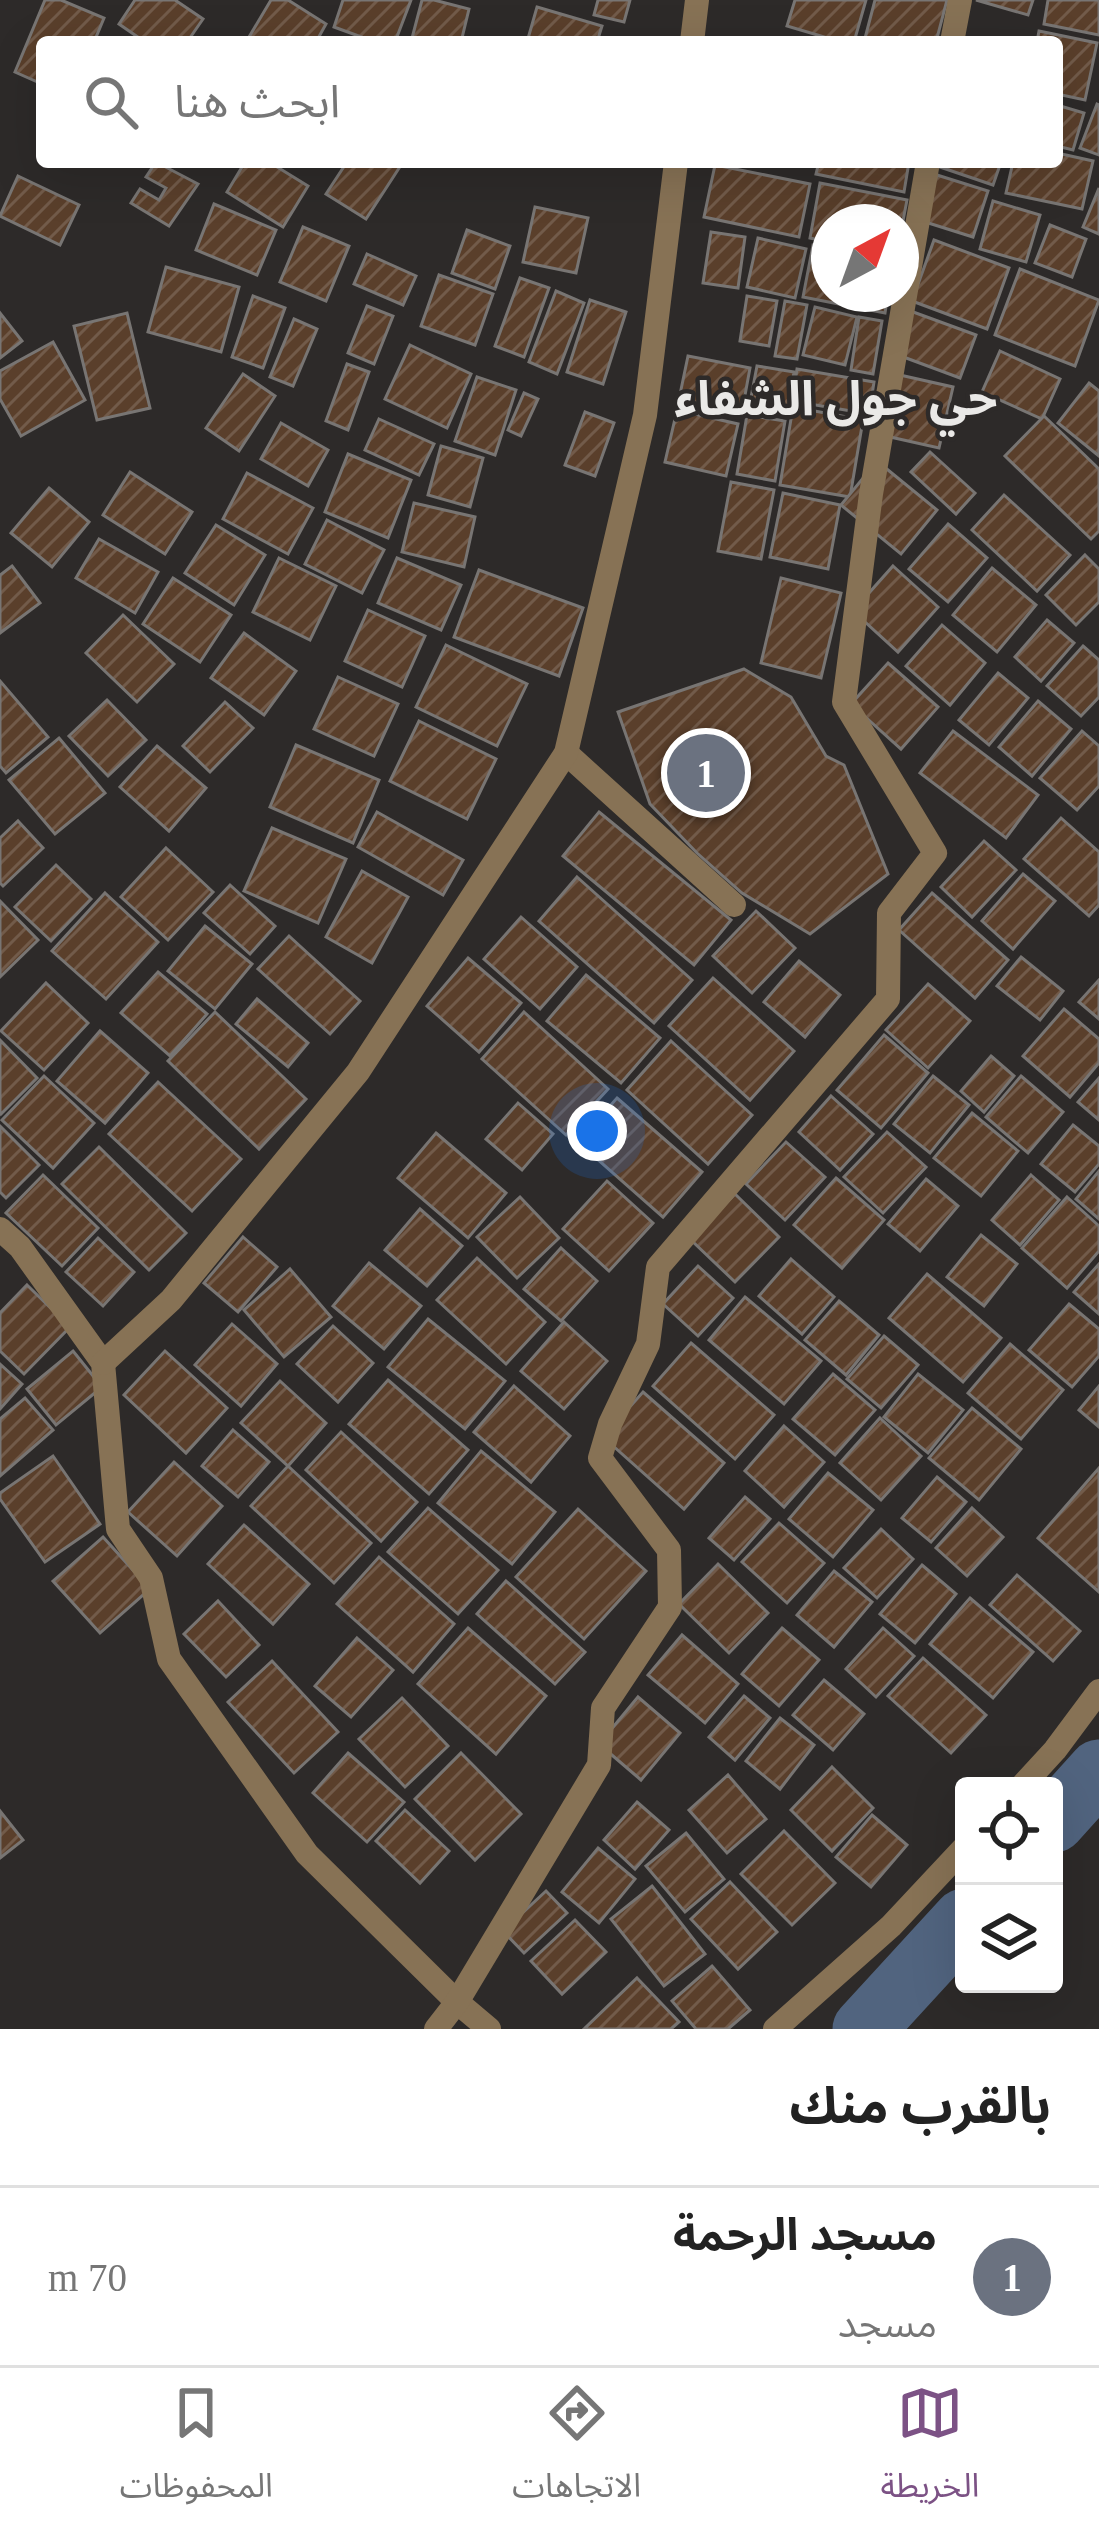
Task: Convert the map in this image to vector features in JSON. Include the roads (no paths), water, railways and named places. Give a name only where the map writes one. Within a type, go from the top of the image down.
[{"type":"street","points":[[693,36],[697,0]]},
{"type":"street","points":[[953,36],[960,0]]},
{"type":"street","points":[[103,1363],[171,1300],[358,1072],[566,753],[645,415],[675,168]]},
{"type":"street","points":[[436,2029],[457,2002],[599,1766],[603,1708],[670,1607],[669,1550],[600,1458],[610,1424],[648,1344],[658,1268],[888,999],[890,913],[934,854],[844,702],[871,494],[927,168]]},
{"type":"street","points":[[566,753],[734,905]]},
{"type":"street","points":[[0,1229],[20,1247],[103,1363],[118,1529],[151,1578],[169,1659],[307,1854],[489,2029]]},
{"type":"street","points":[[1030,1777],[1099,1691]]},
{"type":"street","points":[[775,2029],[891,1926],[955,1857]]},
{"type":"waterway","points":[[1063,1811],[1099,1771]]},
{"type":"waterway","points":[[864,2029],[955,1930]]},
{"type":"place","name":"مسجد الرحمة","points":[[706,773]]},
{"type":"district","name":"حي جول الشفاء","points":[[836,398]]}]
